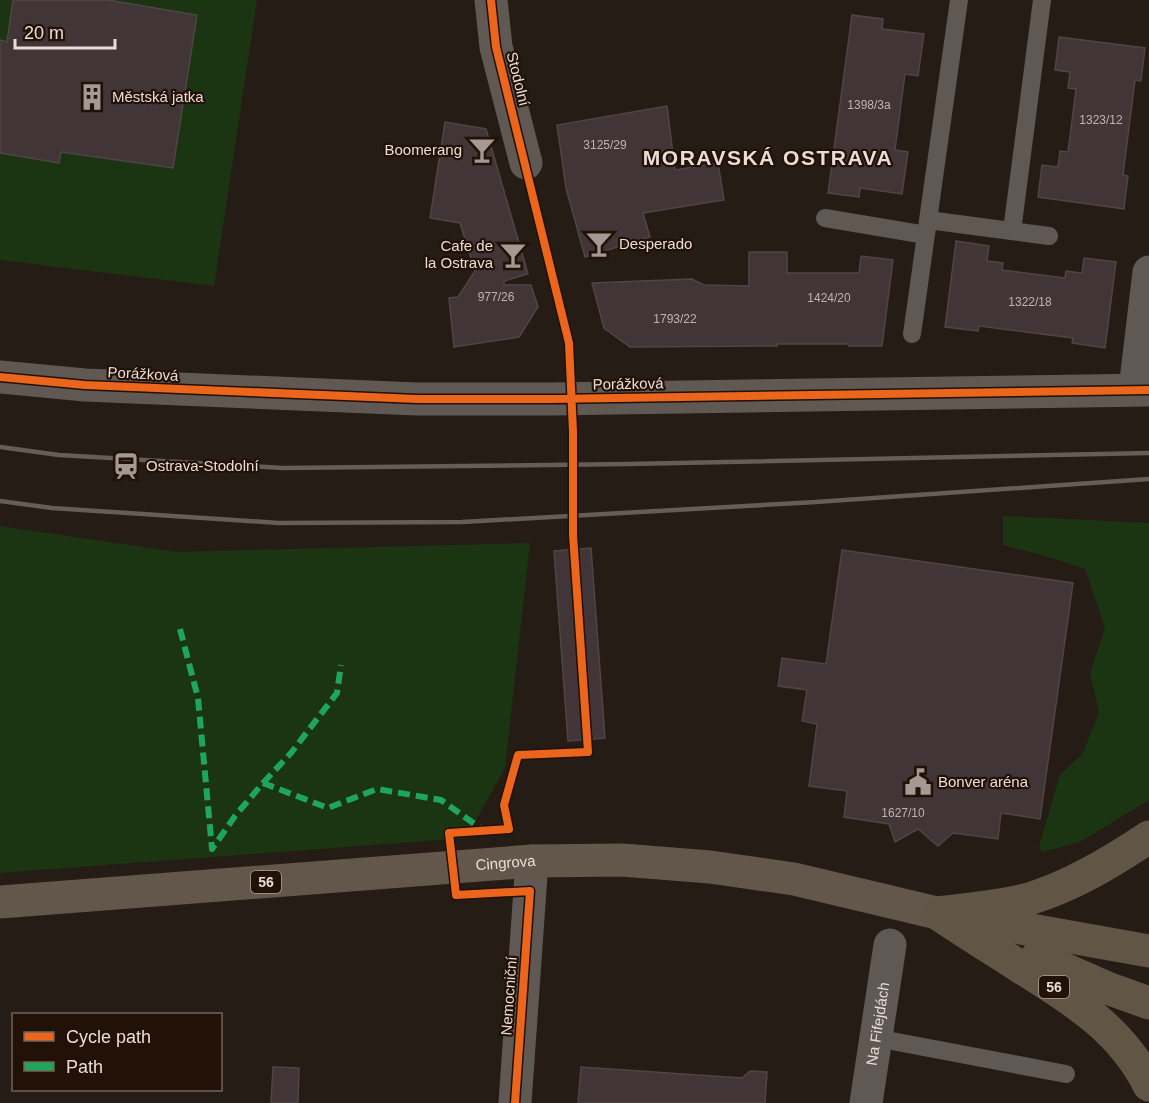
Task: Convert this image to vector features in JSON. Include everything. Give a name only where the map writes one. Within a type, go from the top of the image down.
[{"type":"highway","name":"56","points":[[937,914],[1004,904],[1038,895],[1097,870],[1149,837]]},
{"type":"highway","name":"56","points":[[937,914],[1149,951]]},
{"type":"highway","name":"56","points":[[937,914],[1110,989],[1149,1003]]},
{"type":"highway","name":"56","points":[[937,914],[1091,1013],[1130,1055],[1149,1085]]},
{"type":"main road","name":"Cingrova","points":[[0,902],[532,861],[622,860],[710,867],[794,879],[937,914]]},
{"type":"street","name":"Stodolní","points":[[491,0],[496,47],[525,163]]},
{"type":"street","points":[[1142,390],[1149,272]]},
{"type":"street","name":"Porážková","points":[[0,377],[85,385],[417,399],[1142,390]]},
{"type":"street","name":"Nemocniční","points":[[515,1103],[532,861]]},
{"type":"street","name":"Na Fifejdách","points":[[866,1103],[890,945]]},
{"type":"lane","points":[[912,334],[959,0]]},
{"type":"lane","points":[[1012,231],[1042,0]]},
{"type":"lane","points":[[825,218],[927,228],[1012,231],[1049,236]]},
{"type":"lane","points":[[876,1038],[1066,1074]]},
{"type":"green space","points":[[0,0],[257,0],[214,286],[0,260]]},
{"type":"green space","points":[[1003,516],[1149,523],[1149,800],[1080,842],[1042,852],[1039,846],[1060,775],[1083,753],[1099,712],[1090,673],[1105,628],[1085,569],[1003,545]]},
{"type":"green space","points":[[0,526],[177,552],[530,543],[505,768],[466,838],[0,873]]},
{"type":"building","name":"Městská jatka","points":[[13,0],[108,0],[197,15],[173,168],[61,152],[59,163],[0,153],[0,40],[7,42]]},
{"type":"building","points":[[852,15],[883,19],[882,29],[924,34],[918,76],[905,74],[895,150],[908,152],[902,194],[860,188],[859,197],[828,193]]},
{"type":"building","points":[[1059,37],[1145,48],[1141,81],[1135,80],[1123,175],[1128,176],[1124,209],[1038,197],[1042,165],[1058,167],[1060,151],[1068,152],[1076,89],[1068,88],[1070,72],[1055,70]]},
{"type":"building","points":[[667,106],[675,170],[718,163],[724,200],[643,213],[650,237],[585,257],[566,188],[557,125]]},
{"type":"building","points":[[445,122],[486,129],[528,274],[504,281],[504,285],[531,285],[538,307],[519,337],[454,347],[449,298],[458,297],[475,271],[460,223],[430,218]]},
{"type":"building","points":[[956,241],[989,246],[987,261],[1003,263],[1002,270],[1065,278],[1066,271],[1082,273],[1084,258],[1116,262],[1105,348],[1072,343],[1073,338],[979,326],[978,331],[945,327]]},
{"type":"building","points":[[749,252],[787,252],[787,273],[859,273],[861,256],[893,260],[882,346],[777,344],[777,346],[630,347],[604,328],[592,283],[692,279],[704,285],[749,286]]},
{"type":"building","points":[[591,548],[605,738],[568,741],[554,551]]},
{"type":"building","points":[[842,550],[1073,583],[1040,819],[1001,813],[998,839],[953,833],[938,846],[918,829],[895,842],[889,824],[844,817],[847,791],[809,786],[817,724],[802,721],[807,690],[778,686],[782,658],[826,664]]},
{"type":"building","points":[[273,1067],[299,1068],[298,1103],[271,1103]]},
{"type":"building","points":[[581,1067],[742,1078],[750,1071],[767,1072],[765,1103],[578,1103]]},
{"type":"railway","points":[[0,447],[59,455],[283,468],[629,464],[1149,453]]},
{"type":"railway","points":[[0,501],[52,508],[279,523],[462,522],[816,502],[1149,479]]},
{"type":"marked path","points":[[180,629],[198,698],[212,849],[235,816],[263,783],[328,808],[377,789],[441,800],[483,830]]},
{"type":"marked path","points":[[263,783],[291,753],[337,693],[341,665]]},
{"type":"cycle path","points":[[491,0],[496,47],[569,343],[573,432],[573,535],[588,752],[518,755],[504,805],[509,829],[449,833],[456,895],[530,891],[515,1103]]},
{"type":"cycle path","points":[[0,377],[85,385],[417,399],[1149,390]]},
{"type":"place","name":"Městská jatka","points":[[92,97]]},
{"type":"place","name":"Boomerang","points":[[482,150]]},
{"type":"place","name":"Desperado","points":[[599,244]]},
{"type":"place","name":"Cafe de la Ostrava","points":[[513,255]]},
{"type":"place","name":"Ostrava-Stodolní","points":[[126,466]]},
{"type":"place","name":"Bonver aréna","points":[[918,782]]},
{"type":"district","name":"MORAVSKÁ OSTRAVA","points":[[768,158]]}]
